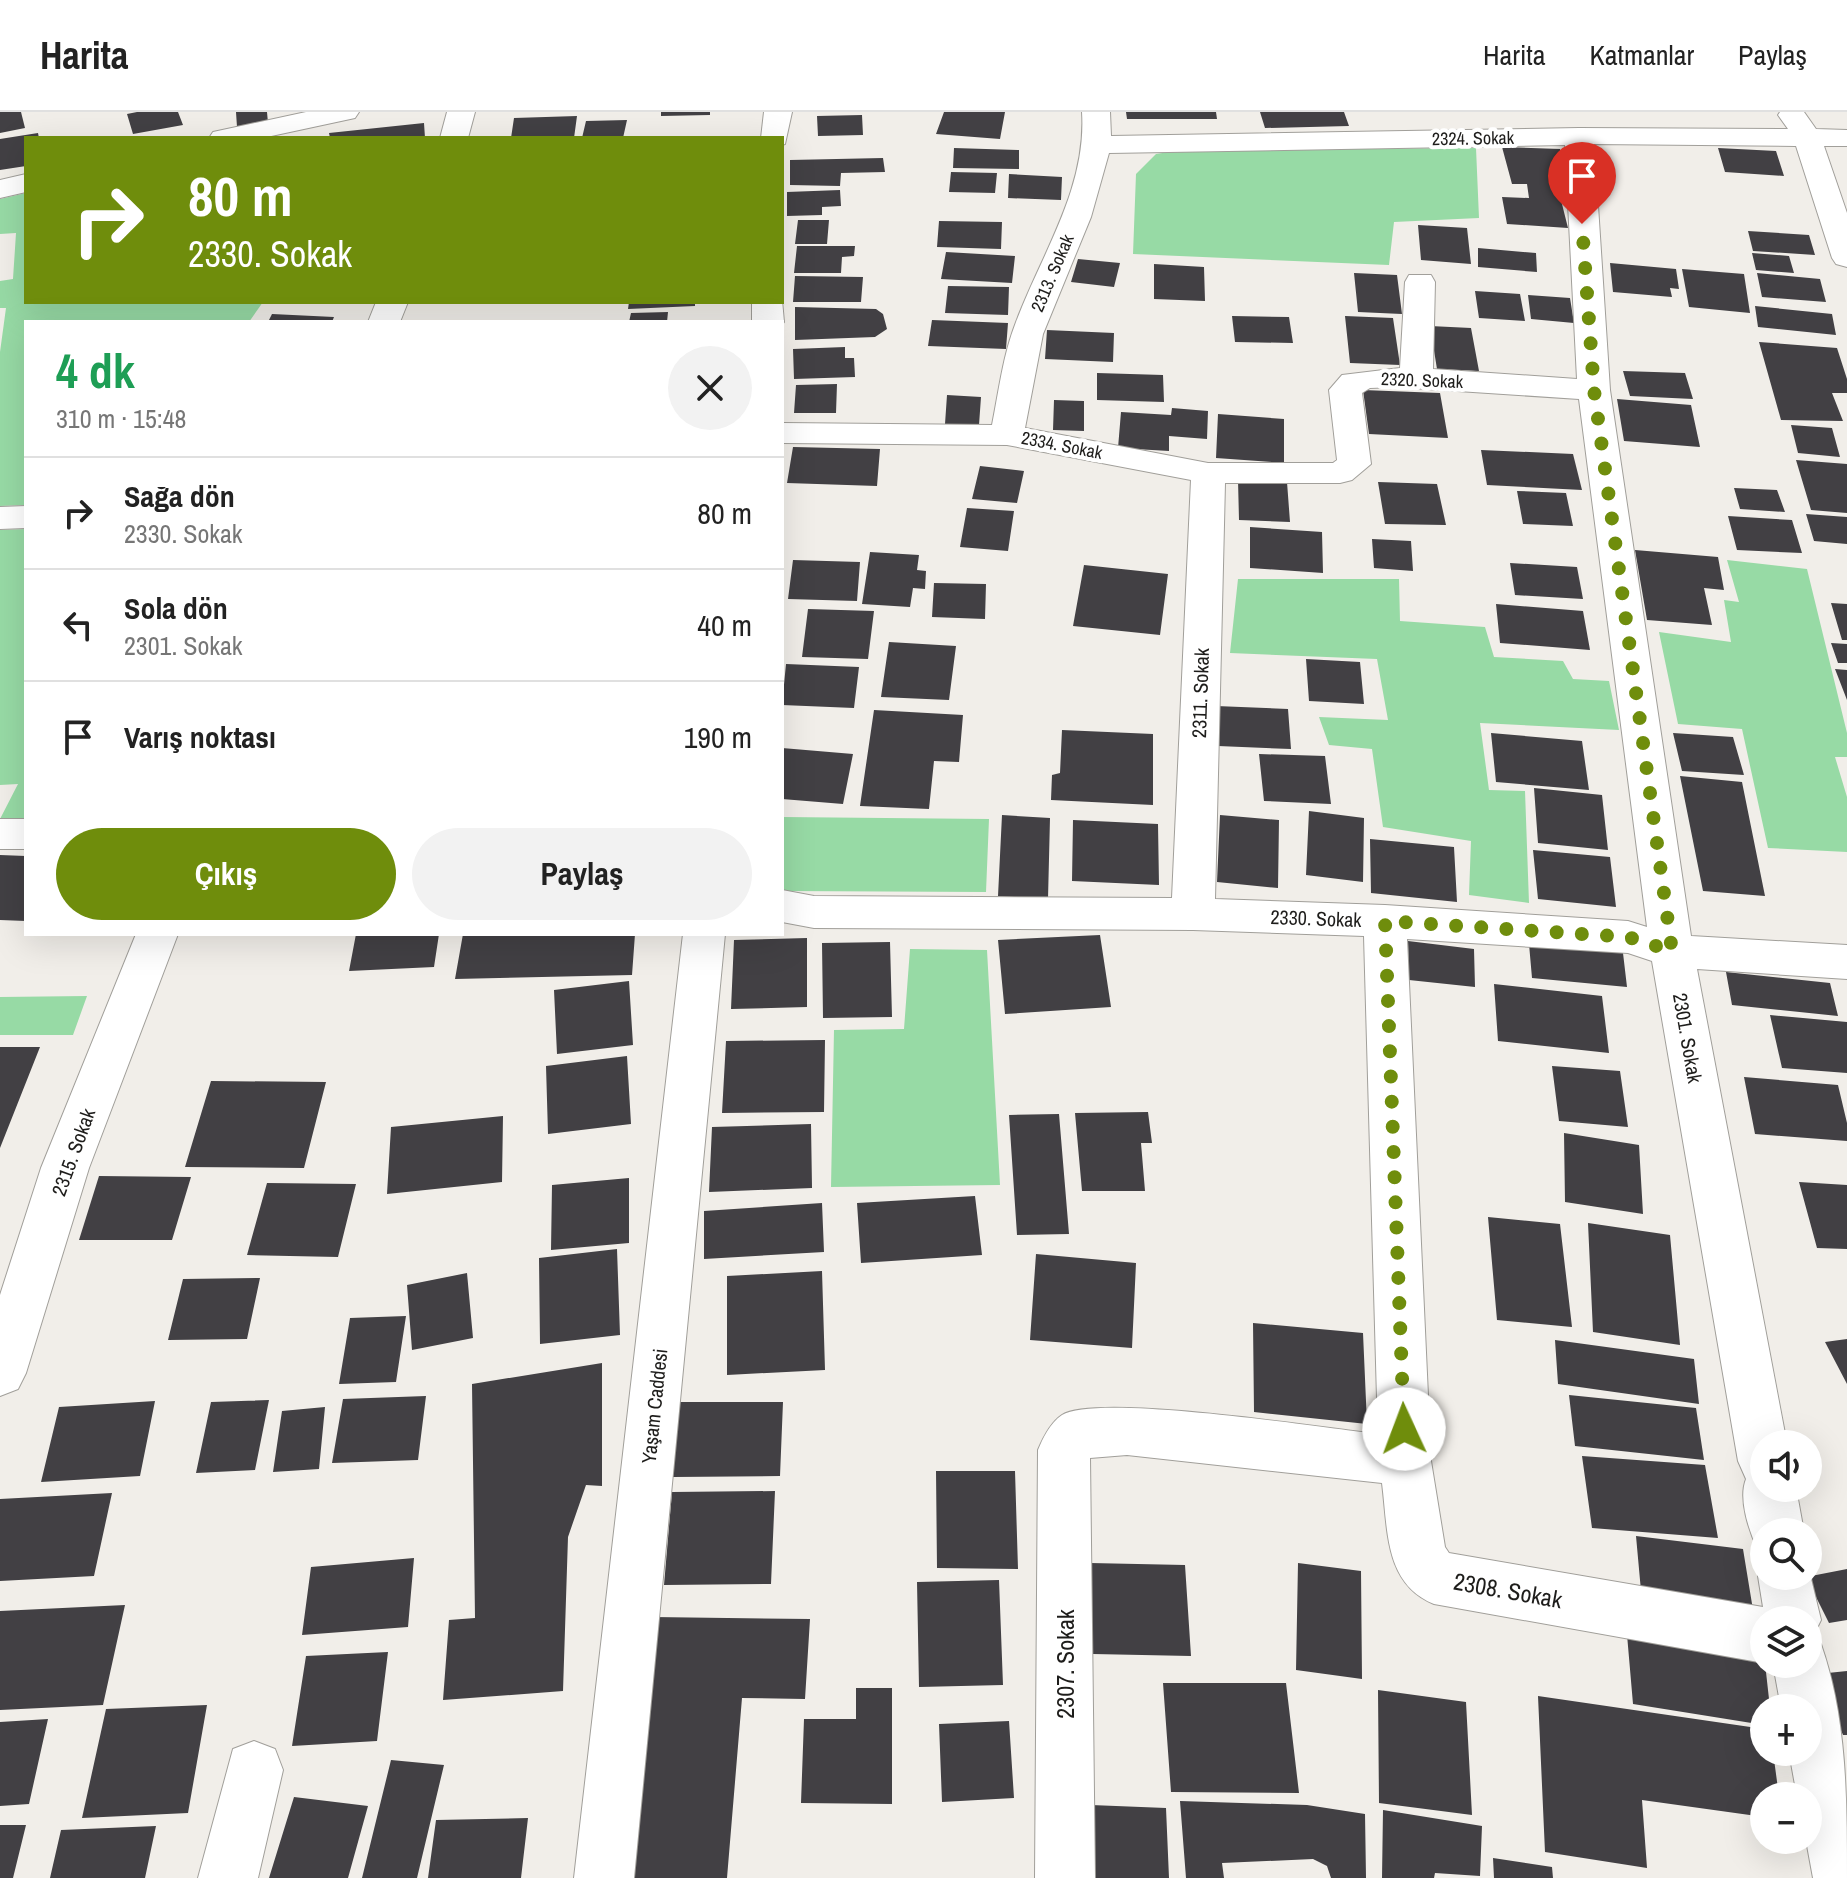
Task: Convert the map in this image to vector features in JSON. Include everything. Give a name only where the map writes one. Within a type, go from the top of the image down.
[{"type":"street","points":[[232,136],[345,112]]},
{"type":"street","points":[[455,136],[461,112]]},
{"type":"street","points":[[775,136],[778,112]]},
{"type":"street","name":"2313. Sokak","points":[[1007,435],[1030,324],[1073,225],[1099,145],[1096,112]]},
{"type":"street","points":[[1367,112],[1382,140]]},
{"type":"street","points":[[1790,112],[1807,136],[1844,239]]},
{"type":"street","name":"2324. Sokak","points":[[1099,145],[1579,136],[1681,124],[1847,138]]},
{"type":"street","name":"2301. Sokak","points":[[1579,136],[1594,390],[1672,951],[1758,1430]]},
{"type":"street","points":[[0,189],[24,183]]},
{"type":"street","points":[[1416,379],[1420,282]]},
{"type":"street","name":"2320. Sokak","points":[[1340,473],[1354,464],[1345,390],[1354,382],[1374,378],[1416,379],[1594,390]]},
{"type":"street","name":"2334. Sokak","points":[[784,433],[1007,435],[1208,473],[1340,473]]},
{"type":"street","name":"2311. Sokak","points":[[1193,914],[1208,473]]},
{"type":"street","points":[[0,518],[24,517]]},
{"type":"street","points":[[0,834],[24,834]]},
{"type":"street","name":"2330. Sokak","points":[[784,906],[814,912],[1193,914],[1385,921],[1628,937],[1672,951],[1847,962]]},
{"type":"street","name":"2308. Sokak","points":[[1385,921],[1405,1461],[1419,1557],[1434,1577],[1750,1633]]},
{"type":"street","name":"2315. Sokak","points":[[4,1347],[65,1168],[156,936]]},
{"type":"street","name":"Yaşam Caddesi","points":[[604,1878],[704,936]]},
{"type":"street","name":"2307. Sokak","points":[[1065,1878],[1064,1450],[1079,1433],[1127,1431],[1405,1461]]},
{"type":"street","points":[[1804,1678],[1843,1878]]},
{"type":"street","points":[[228,1878],[254,1770]]},
{"type":"green space","points":[[1476,148],[1479,218],[1394,222],[1389,265],[1133,254],[1136,174],[1156,154],[1181,150]]},
{"type":"green space","points":[[24,193],[24,304],[262,304],[250,320],[24,320],[24,505],[0,506],[0,352],[6,308],[0,308],[0,281],[13,279],[16,233],[0,234],[0,199]]},
{"type":"green space","points":[[24,529],[24,820],[0,819],[18,784],[0,785],[0,530]]},
{"type":"green space","points":[[1727,560],[1807,569],[1847,733],[1847,757],[1835,757],[1847,797],[1847,852],[1768,848],[1742,729],[1678,724],[1659,632],[1731,642],[1724,600],[1739,602]]},
{"type":"green space","points":[[1238,579],[1399,579],[1400,621],[1485,627],[1494,657],[1563,661],[1573,679],[1609,681],[1619,730],[1480,723],[1489,790],[1525,791],[1529,903],[1469,895],[1471,841],[1383,827],[1372,749],[1329,745],[1319,717],[1388,720],[1377,659],[1230,653]]},
{"type":"green space","points":[[784,817],[989,819],[986,892],[784,891]]},
{"type":"green space","points":[[910,949],[987,950],[1000,1185],[831,1187],[834,1030],[904,1029]]},
{"type":"green space","points":[[87,996],[73,1035],[0,1035],[0,997]]},
{"type":"building","points":[[0,112],[21,112],[25,128],[0,133]]},
{"type":"building","points":[[178,112],[183,125],[133,134],[127,114]]},
{"type":"building","points":[[236,112],[267,112],[268,123],[237,127]]},
{"type":"building","points":[[661,112],[710,112],[710,115],[661,116]]},
{"type":"building","points":[[944,112],[1005,112],[1000,139],[936,134]]},
{"type":"building","points":[[1126,112],[1216,112],[1217,119],[1127,119]]},
{"type":"building","points":[[1260,112],[1344,112],[1349,126],[1265,128]]},
{"type":"building","points":[[862,115],[863,135],[818,136],[817,116]]},
{"type":"building","points":[[577,116],[574,136],[511,136],[514,118]]},
{"type":"building","points":[[627,120],[623,136],[582,136],[586,121]]},
{"type":"building","points":[[424,123],[425,136],[330,136],[329,133]]},
{"type":"building","points":[[38,133],[39,136],[24,136],[24,166],[0,170],[0,139]]},
{"type":"building","points":[[1502,147],[1560,149],[1566,173],[1554,172],[1568,228],[1507,224],[1502,197],[1529,198],[1527,184],[1512,184]]},
{"type":"building","points":[[954,148],[1019,150],[1019,169],[953,168]]},
{"type":"building","points":[[1718,148],[1776,151],[1784,176],[1725,172]]},
{"type":"building","points":[[883,158],[885,172],[841,173],[840,186],[790,185],[790,160]]},
{"type":"building","points":[[951,172],[997,173],[995,193],[949,192]]},
{"type":"building","points":[[1009,174],[1062,177],[1061,200],[1008,198]]},
{"type":"building","points":[[840,190],[841,206],[822,207],[822,215],[787,216],[787,192]]},
{"type":"building","points":[[798,220],[829,220],[827,244],[795,244]]},
{"type":"building","points":[[939,221],[1002,222],[1001,249],[937,247]]},
{"type":"building","points":[[1418,225],[1467,228],[1471,264],[1421,260]]},
{"type":"building","points":[[1748,231],[1809,235],[1815,255],[1753,251]]},
{"type":"building","points":[[797,246],[855,246],[854,256],[842,257],[841,273],[794,273]]},
{"type":"building","points":[[1478,248],[1536,253],[1537,272],[1478,267]]},
{"type":"building","points":[[946,252],[1015,256],[1012,283],[941,279]]},
{"type":"building","points":[[1752,253],[1789,256],[1794,273],[1756,270]]},
{"type":"building","points":[[1078,259],[1120,263],[1114,287],[1071,282]]},
{"type":"building","points":[[1610,263],[1676,269],[1679,289],[1670,288],[1672,297],[1613,292]]},
{"type":"building","points":[[1154,264],[1204,267],[1205,301],[1154,299]]},
{"type":"building","points":[[1682,269],[1744,274],[1750,313],[1689,307]]},
{"type":"building","points":[[1354,273],[1397,275],[1402,314],[1358,312]]},
{"type":"building","points":[[1757,273],[1820,279],[1826,302],[1762,297]]},
{"type":"building","points":[[795,276],[863,277],[861,302],[793,302]]},
{"type":"building","points":[[948,286],[1009,287],[1008,315],[945,313]]},
{"type":"building","points":[[1475,291],[1520,294],[1525,321],[1479,318]]},
{"type":"building","points":[[1528,295],[1570,298],[1574,323],[1531,319]]},
{"type":"building","points":[[629,304],[695,304],[695,306],[628,309]]},
{"type":"building","points":[[1755,306],[1832,314],[1836,335],[1758,327]]},
{"type":"building","points":[[795,307],[876,309],[883,314],[887,329],[875,337],[795,340]]},
{"type":"building","points":[[668,312],[667,320],[629,320],[631,313]]},
{"type":"building","points":[[272,314],[334,317],[333,320],[269,320]]},
{"type":"building","points":[[1232,316],[1289,317],[1293,343],[1235,342]]},
{"type":"building","points":[[1345,316],[1393,318],[1400,365],[1350,363]]},
{"type":"building","points":[[932,320],[1008,323],[1006,349],[928,346]]},
{"type":"building","points":[[1430,326],[1471,328],[1479,371],[1437,369]]},
{"type":"building","points":[[1047,330],[1114,333],[1113,362],[1045,359]]},
{"type":"building","points":[[1759,342],[1837,348],[1847,379],[1847,393],[1832,393],[1843,421],[1781,420]]},
{"type":"building","points":[[845,347],[845,358],[854,358],[855,377],[794,379],[793,349]]},
{"type":"building","points":[[1623,371],[1685,373],[1693,399],[1630,396]]},
{"type":"building","points":[[1097,373],[1163,375],[1164,402],[1097,400]]},
{"type":"building","points":[[837,384],[836,413],[794,413],[796,385]]},
{"type":"building","points":[[1363,390],[1440,393],[1448,438],[1369,434]]},
{"type":"building","points":[[947,395],[981,397],[979,425],[945,424]]},
{"type":"building","points":[[1617,399],[1691,405],[1700,447],[1624,441]]},
{"type":"building","points":[[1054,400],[1084,401],[1084,431],[1053,430]]},
{"type":"building","points":[[1172,408],[1208,411],[1207,439],[1169,436],[1169,451],[1118,448],[1121,412],[1171,415]]},
{"type":"building","points":[[1218,414],[1284,419],[1284,463],[1216,458]]},
{"type":"building","points":[[1791,425],[1832,428],[1840,457],[1798,453]]},
{"type":"building","points":[[793,447],[880,449],[877,486],[787,483]]},
{"type":"building","points":[[1481,450],[1573,454],[1582,490],[1487,485]]},
{"type":"building","points":[[1796,460],[1847,464],[1847,513],[1811,510]]},
{"type":"building","points":[[980,466],[1024,471],[1017,503],[972,499]]},
{"type":"building","points":[[1238,480],[1287,482],[1290,522],[1239,520]]},
{"type":"building","points":[[1378,482],[1437,484],[1446,525],[1385,524]]},
{"type":"building","points":[[1734,488],[1777,490],[1785,512],[1740,509]]},
{"type":"building","points":[[1517,491],[1566,493],[1573,526],[1523,524]]},
{"type":"building","points":[[967,508],[1014,511],[1008,551],[960,547]]},
{"type":"building","points":[[1806,514],[1847,517],[1847,544],[1814,541]]},
{"type":"building","points":[[1728,516],[1792,520],[1802,553],[1737,550]]},
{"type":"building","points":[[1250,527],[1322,532],[1323,573],[1250,568]]},
{"type":"building","points":[[1372,539],[1411,541],[1413,571],[1374,568]]},
{"type":"building","points":[[1635,550],[1718,557],[1724,590],[1704,588],[1712,625],[1647,620]]},
{"type":"building","points":[[870,552],[919,555],[917,570],[926,571],[925,589],[913,588],[910,607],[862,604]]},
{"type":"building","points":[[793,560],[860,562],[857,601],[788,599]]},
{"type":"building","points":[[1510,563],[1577,567],[1583,599],[1515,595]]},
{"type":"building","points":[[1084,565],[1168,574],[1160,635],[1073,626]]},
{"type":"building","points":[[934,583],[986,584],[985,619],[932,617]]},
{"type":"building","points":[[1831,603],[1847,604],[1847,640],[1842,640]]},
{"type":"building","points":[[1496,604],[1583,611],[1590,650],[1500,643]]},
{"type":"building","points":[[808,609],[874,611],[868,659],[802,657]]},
{"type":"building","points":[[889,642],[956,646],[949,700],[881,697]]},
{"type":"building","points":[[1831,643],[1847,644],[1847,663],[1838,663]]},
{"type":"building","points":[[1306,659],[1360,662],[1364,704],[1309,701]]},
{"type":"building","points":[[786,664],[859,667],[854,708],[784,705]]},
{"type":"building","points":[[1835,669],[1847,670],[1847,700]]},
{"type":"building","points":[[1216,706],[1288,709],[1291,749],[1218,746]]},
{"type":"building","points":[[874,710],[963,715],[959,762],[934,761],[929,809],[860,806]]},
{"type":"building","points":[[1062,730],[1153,734],[1153,805],[1051,800],[1052,775],[1060,773]]},
{"type":"building","points":[[1491,733],[1582,741],[1589,790],[1496,782]]},
{"type":"building","points":[[1673,733],[1733,737],[1744,775],[1682,771]]},
{"type":"building","points":[[784,748],[853,754],[843,804],[784,799]]},
{"type":"building","points":[[1259,754],[1325,756],[1331,804],[1264,801]]},
{"type":"building","points":[[1680,776],[1742,782],[1765,896],[1703,891]]},
{"type":"building","points":[[1534,788],[1602,795],[1608,850],[1538,843]]},
{"type":"building","points":[[1309,811],[1364,818],[1363,882],[1306,875]]},
{"type":"building","points":[[1002,815],[1050,818],[1048,899],[998,896]]},
{"type":"building","points":[[1220,815],[1279,820],[1278,888],[1217,882]]},
{"type":"building","points":[[1073,820],[1158,824],[1159,885],[1072,881]]},
{"type":"building","points":[[1370,839],[1454,847],[1457,902],[1371,893]]},
{"type":"building","points":[[1533,850],[1610,857],[1616,907],[1538,899]]},
{"type":"building","points":[[0,855],[24,856],[24,921],[0,920]]},
{"type":"building","points":[[1100,935],[1111,1007],[1005,1014],[998,940]]},
{"type":"building","points":[[356,936],[439,936],[434,967],[349,971]]},
{"type":"building","points":[[463,936],[635,936],[632,975],[455,979]]},
{"type":"building","points":[[807,938],[807,1007],[731,1009],[734,940]]},
{"type":"building","points":[[1408,941],[1474,949],[1475,987],[1409,980]]},
{"type":"building","points":[[890,942],[892,1017],[823,1018],[822,943]]},
{"type":"building","points":[[1529,944],[1623,953],[1627,987],[1532,978]]},
{"type":"building","points":[[1726,972],[1830,983],[1838,1016],[1732,1005]]},
{"type":"building","points":[[629,981],[633,1045],[557,1054],[554,990]]},
{"type":"building","points":[[1494,984],[1602,996],[1609,1053],[1498,1041]]},
{"type":"building","points":[[1770,1015],[1847,1022],[1847,1073],[1782,1068]]},
{"type":"building","points":[[825,1040],[824,1112],[722,1113],[726,1041]]},
{"type":"building","points":[[0,1047],[40,1047],[0,1148]]},
{"type":"building","points":[[627,1056],[631,1124],[548,1134],[546,1066]]},
{"type":"building","points":[[1552,1066],[1620,1071],[1628,1127],[1559,1121]]},
{"type":"building","points":[[1744,1077],[1838,1085],[1847,1123],[1847,1141],[1755,1134]]},
{"type":"building","points":[[211,1081],[326,1082],[304,1168],[185,1167]]},
{"type":"building","points":[[1148,1112],[1152,1143],[1141,1143],[1145,1191],[1082,1191],[1075,1113]]},
{"type":"building","points":[[1059,1114],[1069,1234],[1017,1235],[1009,1115]]},
{"type":"building","points":[[503,1116],[502,1182],[387,1194],[391,1127]]},
{"type":"building","points":[[811,1124],[812,1188],[709,1192],[712,1127]]},
{"type":"building","points":[[1564,1133],[1639,1145],[1643,1214],[1565,1202]]},
{"type":"building","points":[[99,1176],[191,1177],[172,1240],[79,1240]]},
{"type":"building","points":[[629,1178],[629,1243],[551,1250],[552,1185]]},
{"type":"building","points":[[1799,1182],[1847,1185],[1847,1249],[1817,1248]]},
{"type":"building","points":[[267,1183],[356,1184],[338,1257],[247,1255]]},
{"type":"building","points":[[975,1196],[982,1255],[861,1263],[857,1203]]},
{"type":"building","points":[[822,1203],[824,1252],[704,1259],[704,1211]]},
{"type":"building","points":[[1488,1217],[1560,1224],[1572,1327],[1497,1320]]},
{"type":"building","points":[[1588,1223],[1670,1235],[1680,1345],[1593,1332]]},
{"type":"building","points":[[617,1249],[620,1335],[540,1344],[539,1258]]},
{"type":"building","points":[[1036,1254],[1136,1263],[1132,1348],[1030,1340]]},
{"type":"building","points":[[822,1271],[825,1370],[727,1375],[727,1276]]},
{"type":"building","points":[[467,1273],[473,1338],[412,1350],[407,1285]]},
{"type":"building","points":[[260,1278],[247,1339],[168,1340],[183,1279]]},
{"type":"building","points":[[406,1316],[396,1382],[339,1384],[350,1318]]},
{"type":"building","points":[[1253,1323],[1363,1333],[1367,1424],[1254,1412]]},
{"type":"building","points":[[1847,1339],[1847,1384],[1825,1342]]},
{"type":"building","points":[[1555,1340],[1694,1359],[1699,1404],[1558,1384]]},
{"type":"building","points":[[602,1363],[602,1486],[586,1485],[568,1537],[563,1691],[443,1700],[449,1620],[475,1618],[472,1384]]},
{"type":"building","points":[[1569,1395],[1696,1408],[1704,1460],[1575,1446]]},
{"type":"building","points":[[426,1396],[418,1460],[332,1463],[343,1399]]},
{"type":"building","points":[[269,1400],[255,1470],[196,1473],[211,1402]]},
{"type":"building","points":[[155,1401],[140,1476],[41,1482],[59,1407]]},
{"type":"building","points":[[679,1402],[783,1402],[780,1476],[673,1477]]},
{"type":"building","points":[[325,1407],[319,1469],[273,1472],[282,1411]]},
{"type":"building","points":[[1582,1456],[1705,1465],[1718,1538],[1592,1528]]},
{"type":"building","points":[[936,1471],[1015,1471],[1018,1569],[937,1568]]},
{"type":"building","points":[[775,1491],[771,1584],[664,1585],[672,1492]]},
{"type":"building","points":[[112,1493],[94,1576],[0,1581],[0,1499]]},
{"type":"building","points":[[1636,1536],[1743,1549],[1752,1606],[1750,1616],[1642,1602]]},
{"type":"building","points":[[414,1558],[408,1627],[302,1635],[311,1567]]},
{"type":"building","points":[[1090,1563],[1185,1565],[1191,1656],[1093,1654]]},
{"type":"building","points":[[1298,1563],[1361,1571],[1362,1679],[1296,1670]]},
{"type":"building","points":[[1847,1569],[1847,1620],[1829,1623],[1812,1590],[1822,1590],[1822,1574]]},
{"type":"building","points":[[999,1580],[1003,1685],[919,1687],[917,1582]]},
{"type":"building","points":[[125,1605],[103,1705],[0,1710],[0,1611]]},
{"type":"building","points":[[653,1617],[810,1619],[805,1699],[742,1698],[727,1878],[625,1878]]},
{"type":"building","points":[[1626,1623],[1750,1651],[1750,1678],[1767,1678],[1768,1694],[1750,1694],[1750,1723],[1633,1704]]},
{"type":"building","points":[[388,1652],[377,1741],[292,1746],[306,1656]]},
{"type":"building","points":[[1847,1671],[1847,1735],[1843,1735],[1820,1678],[1822,1674]]},
{"type":"building","points":[[1163,1683],[1286,1683],[1299,1793],[1171,1792]]},
{"type":"building","points":[[856,1688],[892,1688],[892,1804],[801,1803],[804,1719],[856,1719]]},
{"type":"building","points":[[1378,1690],[1466,1702],[1472,1815],[1379,1803]]},
{"type":"building","points":[[1538,1696],[1750,1727],[1750,1766],[1775,1766],[1777,1782],[1750,1782],[1750,1815],[1642,1800],[1647,1868],[1545,1852]]},
{"type":"building","points":[[207,1705],[188,1813],[82,1818],[106,1709]]},
{"type":"building","points":[[48,1719],[29,1804],[0,1806],[0,1722]]},
{"type":"building","points":[[1009,1721],[1014,1798],[942,1802],[939,1724]]},
{"type":"building","points":[[391,1760],[444,1765],[417,1878],[362,1878]]},
{"type":"building","points":[[294,1797],[368,1806],[348,1878],[269,1878]]},
{"type":"building","points":[[1180,1801],[1307,1805],[1365,1814],[1366,1878],[1331,1878],[1327,1866],[1313,1859],[1222,1863],[1224,1878],[1186,1878]]},
{"type":"building","points":[[1091,1805],[1166,1808],[1169,1878],[1092,1878]]},
{"type":"building","points":[[1383,1810],[1482,1826],[1480,1876],[1435,1873],[1434,1878],[1382,1878]]},
{"type":"building","points":[[528,1818],[521,1878],[428,1878],[436,1820]]},
{"type":"building","points":[[0,1825],[26,1825],[13,1878],[0,1878]]},
{"type":"building","points":[[156,1826],[145,1878],[50,1878],[61,1830]]},
{"type":"building","points":[[1493,1858],[1552,1867],[1553,1878],[1494,1878]]},
{"type":"route","points":[[1404,1429],[1385,921],[1628,937],[1672,951],[1594,390],[1582,224]]}]
